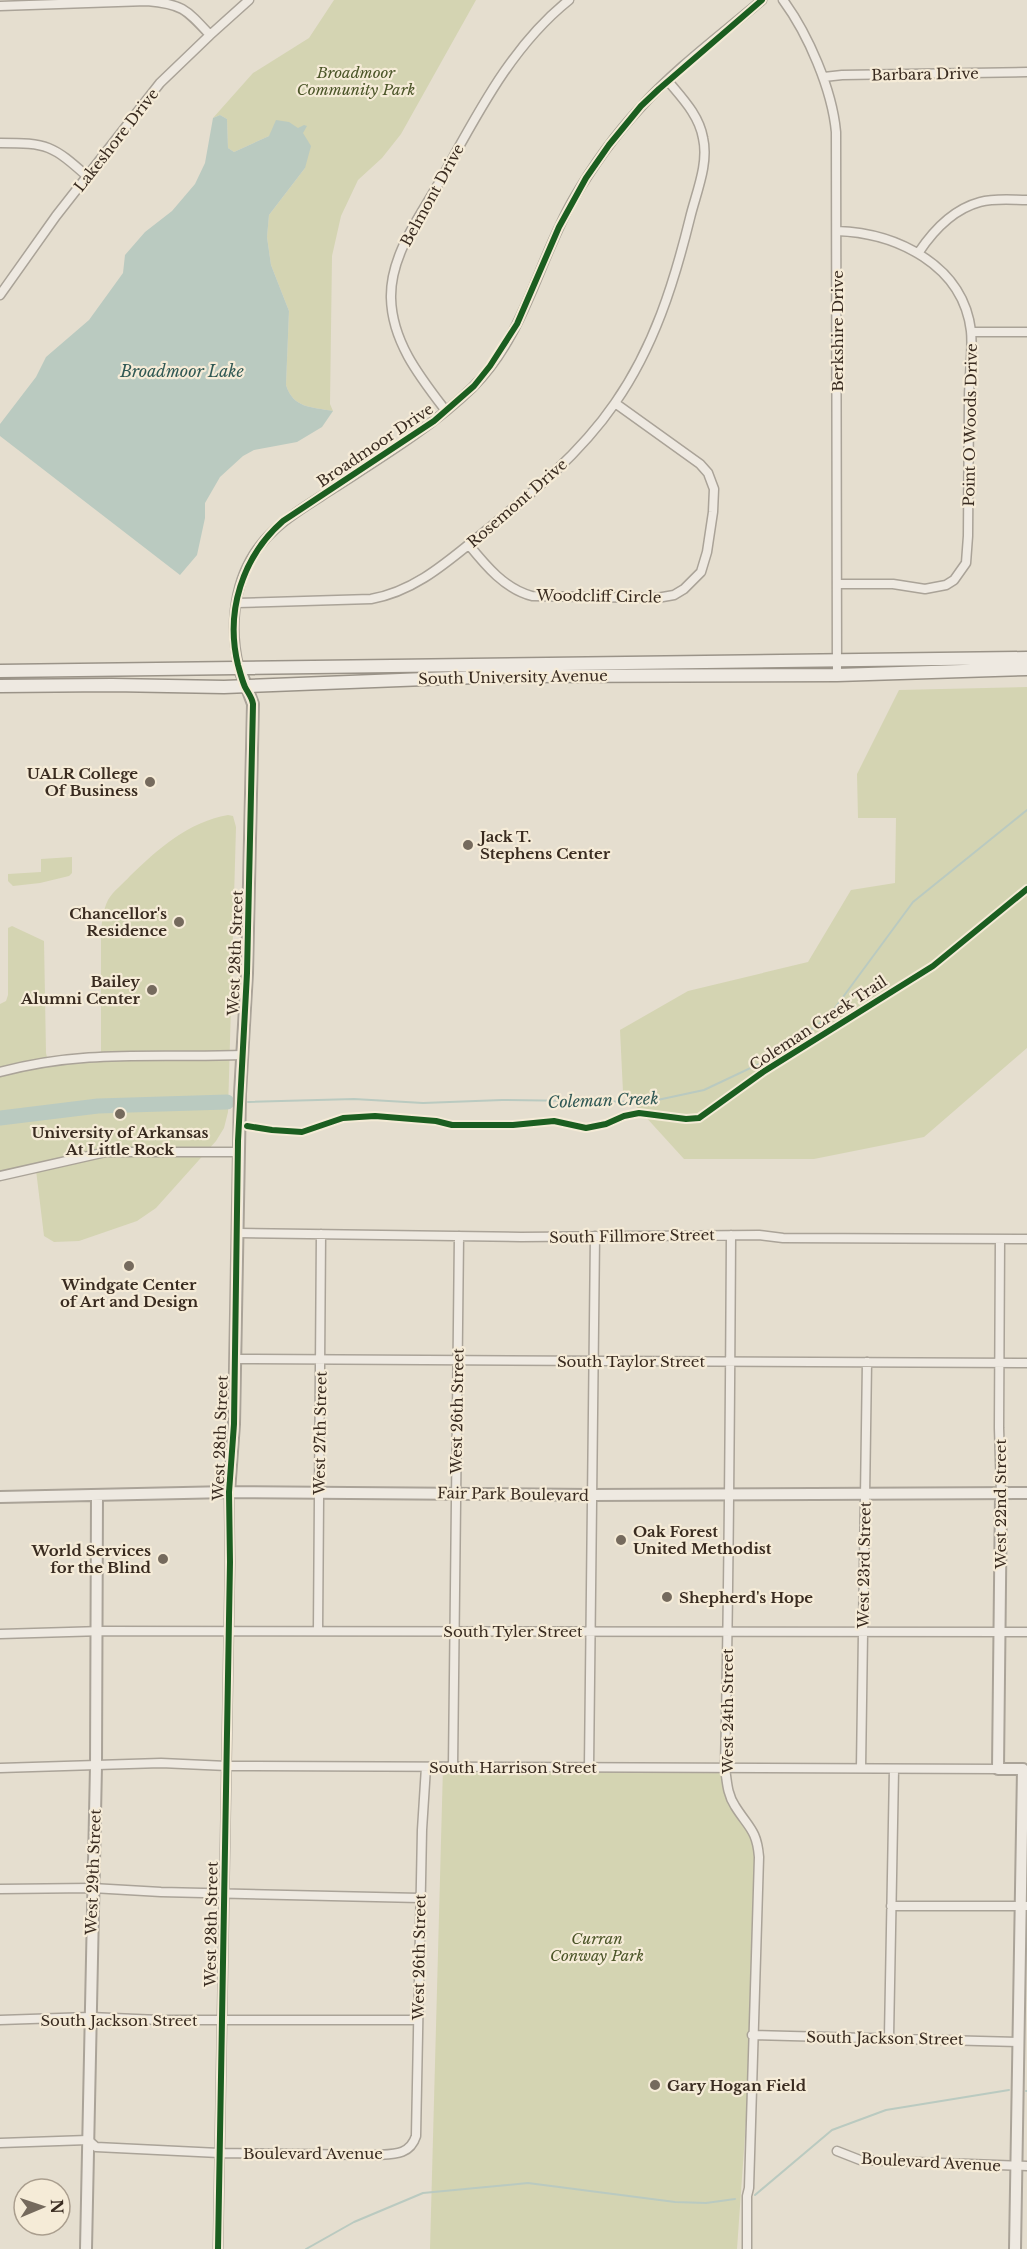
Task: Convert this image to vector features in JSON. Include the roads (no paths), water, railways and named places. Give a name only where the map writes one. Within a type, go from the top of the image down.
[{"type":"main road","name":"South University Avenue","points":[[0,671],[1027,658]]},
{"type":"main road","name":"South University Avenue","points":[[0,686],[244,686],[513,676],[837,675],[1027,669]]},
{"type":"street","name":"Lakeshore Drive","points":[[1,291],[56,216],[160,83],[249,0]]},
{"type":"street","name":"Belmont Drive","points":[[446,411],[410,360],[396,333],[391,298],[394,271],[409,236],[484,102],[523,46],[552,14],[569,0]]},
{"type":"street","name":"Broadmoor Drive","points":[[239,668],[233,634],[240,586],[251,559],[275,528],[410,438],[474,386],[508,338],[528,302],[559,227],[586,178],[625,125],[668,81],[762,0]]},
{"type":"street","name":"Berkshire Drive","points":[[783,0],[824,77],[833,109],[836,132],[837,675]]},
{"type":"street","points":[[0,6],[165,2],[180,6],[191,14],[210,35]]},
{"type":"street","name":"Barbara Drive","points":[[824,77],[1027,72]]},
{"type":"street","name":"Rosemont Drive","points":[[237,603],[355,601],[387,596],[410,587],[431,575],[554,474],[615,403],[641,358],[666,302],[678,267],[703,163],[705,145],[699,125],[690,109],[668,81]]},
{"type":"street","points":[[0,143],[46,146],[64,156],[88,177]]},
{"type":"street","points":[[919,252],[937,230],[968,207],[987,201],[1027,200]]},
{"type":"street","name":"Point O Woods Drive","points":[[837,231],[880,239],[919,252],[955,285],[965,306],[971,332],[966,563],[954,580],[937,588],[862,583],[837,584]]},
{"type":"street","points":[[971,332],[1027,332]]},
{"type":"street","name":"Woodcliff Circle","points":[[469,545],[497,577],[518,591],[532,596],[657,598],[674,595],[692,583],[701,572],[707,552],[714,500],[711,479],[705,469],[692,457],[615,403]]},
{"type":"street","name":"West 28th Street","points":[[218,2249],[230,1562],[229,1492],[235,1359],[239,1108],[247,973],[253,704],[244,686],[239,668]]},
{"type":"street","points":[[0,1072],[34,1062],[83,1056],[243,1055]]},
{"type":"street","points":[[0,1176],[106,1152],[238,1152]]},
{"type":"street","name":"South Fillmore Street","points":[[238,1233],[1027,1239]]},
{"type":"street","name":"West 27th Street","points":[[318,1631],[321,1234]]},
{"type":"street","name":"West 24th Street","points":[[731,1235],[730,1494],[724,1768],[728,1790],[734,1804],[752,1828],[758,1845],[747,2249]]},
{"type":"street","name":"West 26th Street","points":[[453,1767],[459,1236]]},
{"type":"street","points":[[589,1767],[595,1236]]},
{"type":"street","name":"West 22nd Street","points":[[998,1769],[1001,1493],[1000,1239]]},
{"type":"street","name":"South Taylor Street","points":[[235,1359],[1027,1363]]},
{"type":"street","name":"West 23rd Street","points":[[861,1768],[867,1362]]},
{"type":"street","name":"Fair Park Boulevard","points":[[0,1497],[229,1492],[455,1492],[591,1495],[1027,1493]]},
{"type":"street","name":"West 29th Street","points":[[86,2249],[96,1766],[97,1495]]},
{"type":"street","name":"South Tyler Street","points":[[0,1634],[95,1631],[1027,1632]]},
{"type":"street","name":"South Harrison Street","points":[[0,1768],[161,1764],[1025,1769]]},
{"type":"street","name":"West 26th Street","points":[[411,2146],[416,2136],[420,1898],[426,1767]]},
{"type":"street","points":[[889,2037],[894,1768]]},
{"type":"street","points":[[1015,2249],[1022,2166],[1021,2035],[1025,1769]]},
{"type":"street","points":[[0,1889],[92,1888],[224,1894],[420,1898]]},
{"type":"street","points":[[891,1906],[1024,1906]]},
{"type":"street","name":"South Jackson Street","points":[[0,2020],[90,2017],[221,2020],[418,2020]]},
{"type":"street","name":"South Jackson Street","points":[[752,2035],[889,2037],[1021,2035]]},
{"type":"street","name":"Boulevard Avenue","points":[[0,2143],[88,2140],[96,2147],[219,2153],[377,2154],[403,2152],[411,2146]]},
{"type":"street","name":"Boulevard Avenue","points":[[837,2151],[860,2160],[1022,2166]]},
{"type":"water","name":"Broadmoor Lake","points":[[220,115],[227,119],[228,148],[234,152],[269,136],[276,120],[289,122],[298,128],[307,126],[303,133],[311,146],[305,168],[269,215],[267,237],[271,265],[289,311],[286,385],[289,393],[304,405],[333,411],[322,427],[297,442],[254,450],[243,456],[220,477],[205,503],[205,518],[197,555],[180,575],[0,436],[0,424],[36,377],[46,357],[89,320],[123,273],[125,255],[145,232],[172,211],[195,184],[205,163],[213,118]]},
{"type":"waterway","name":"Coleman Creek","points":[[248,1102],[354,1099],[423,1103],[502,1100],[648,1102],[704,1090],[776,1056],[829,1016],[913,902],[1027,810]]},
{"type":"waterway","name":"Coleman Creek","points":[[0,1118],[98,1106],[227,1102]]},
{"type":"waterway","points":[[755,2195],[832,2130],[886,2110],[1009,2090]]},
{"type":"waterway","points":[[306,2249],[354,2222],[423,2193],[528,2183],[675,2202],[706,2203],[735,2199]]},
{"type":"place","name":"UALR College Of Business","points":[[150,782]]},
{"type":"place","name":"Jack T. Stephens Center","points":[[468,845]]},
{"type":"place","name":"Chancellor's Residence","points":[[179,922]]},
{"type":"place","name":"Bailey Alumni Center","points":[[152,990]]},
{"type":"place","name":"University of Arkansas At Little Rock","points":[[120,1114]]},
{"type":"place","name":"Windgate Center of Art and Design","points":[[129,1266]]},
{"type":"place","name":"Oak Forest United Methodist","points":[[621,1540]]},
{"type":"place","name":"World Services for the Blind","points":[[163,1559]]},
{"type":"place","name":"Shepherd's Hope","points":[[667,1597]]},
{"type":"place","name":"Gary Hogan Field","points":[[655,2085]]},
{"type":"park label","name":"Broadmoor Community Park","points":[[356,80]]},
{"type":"park label","name":"Curran Conway Park","points":[[597,1946]]}]
